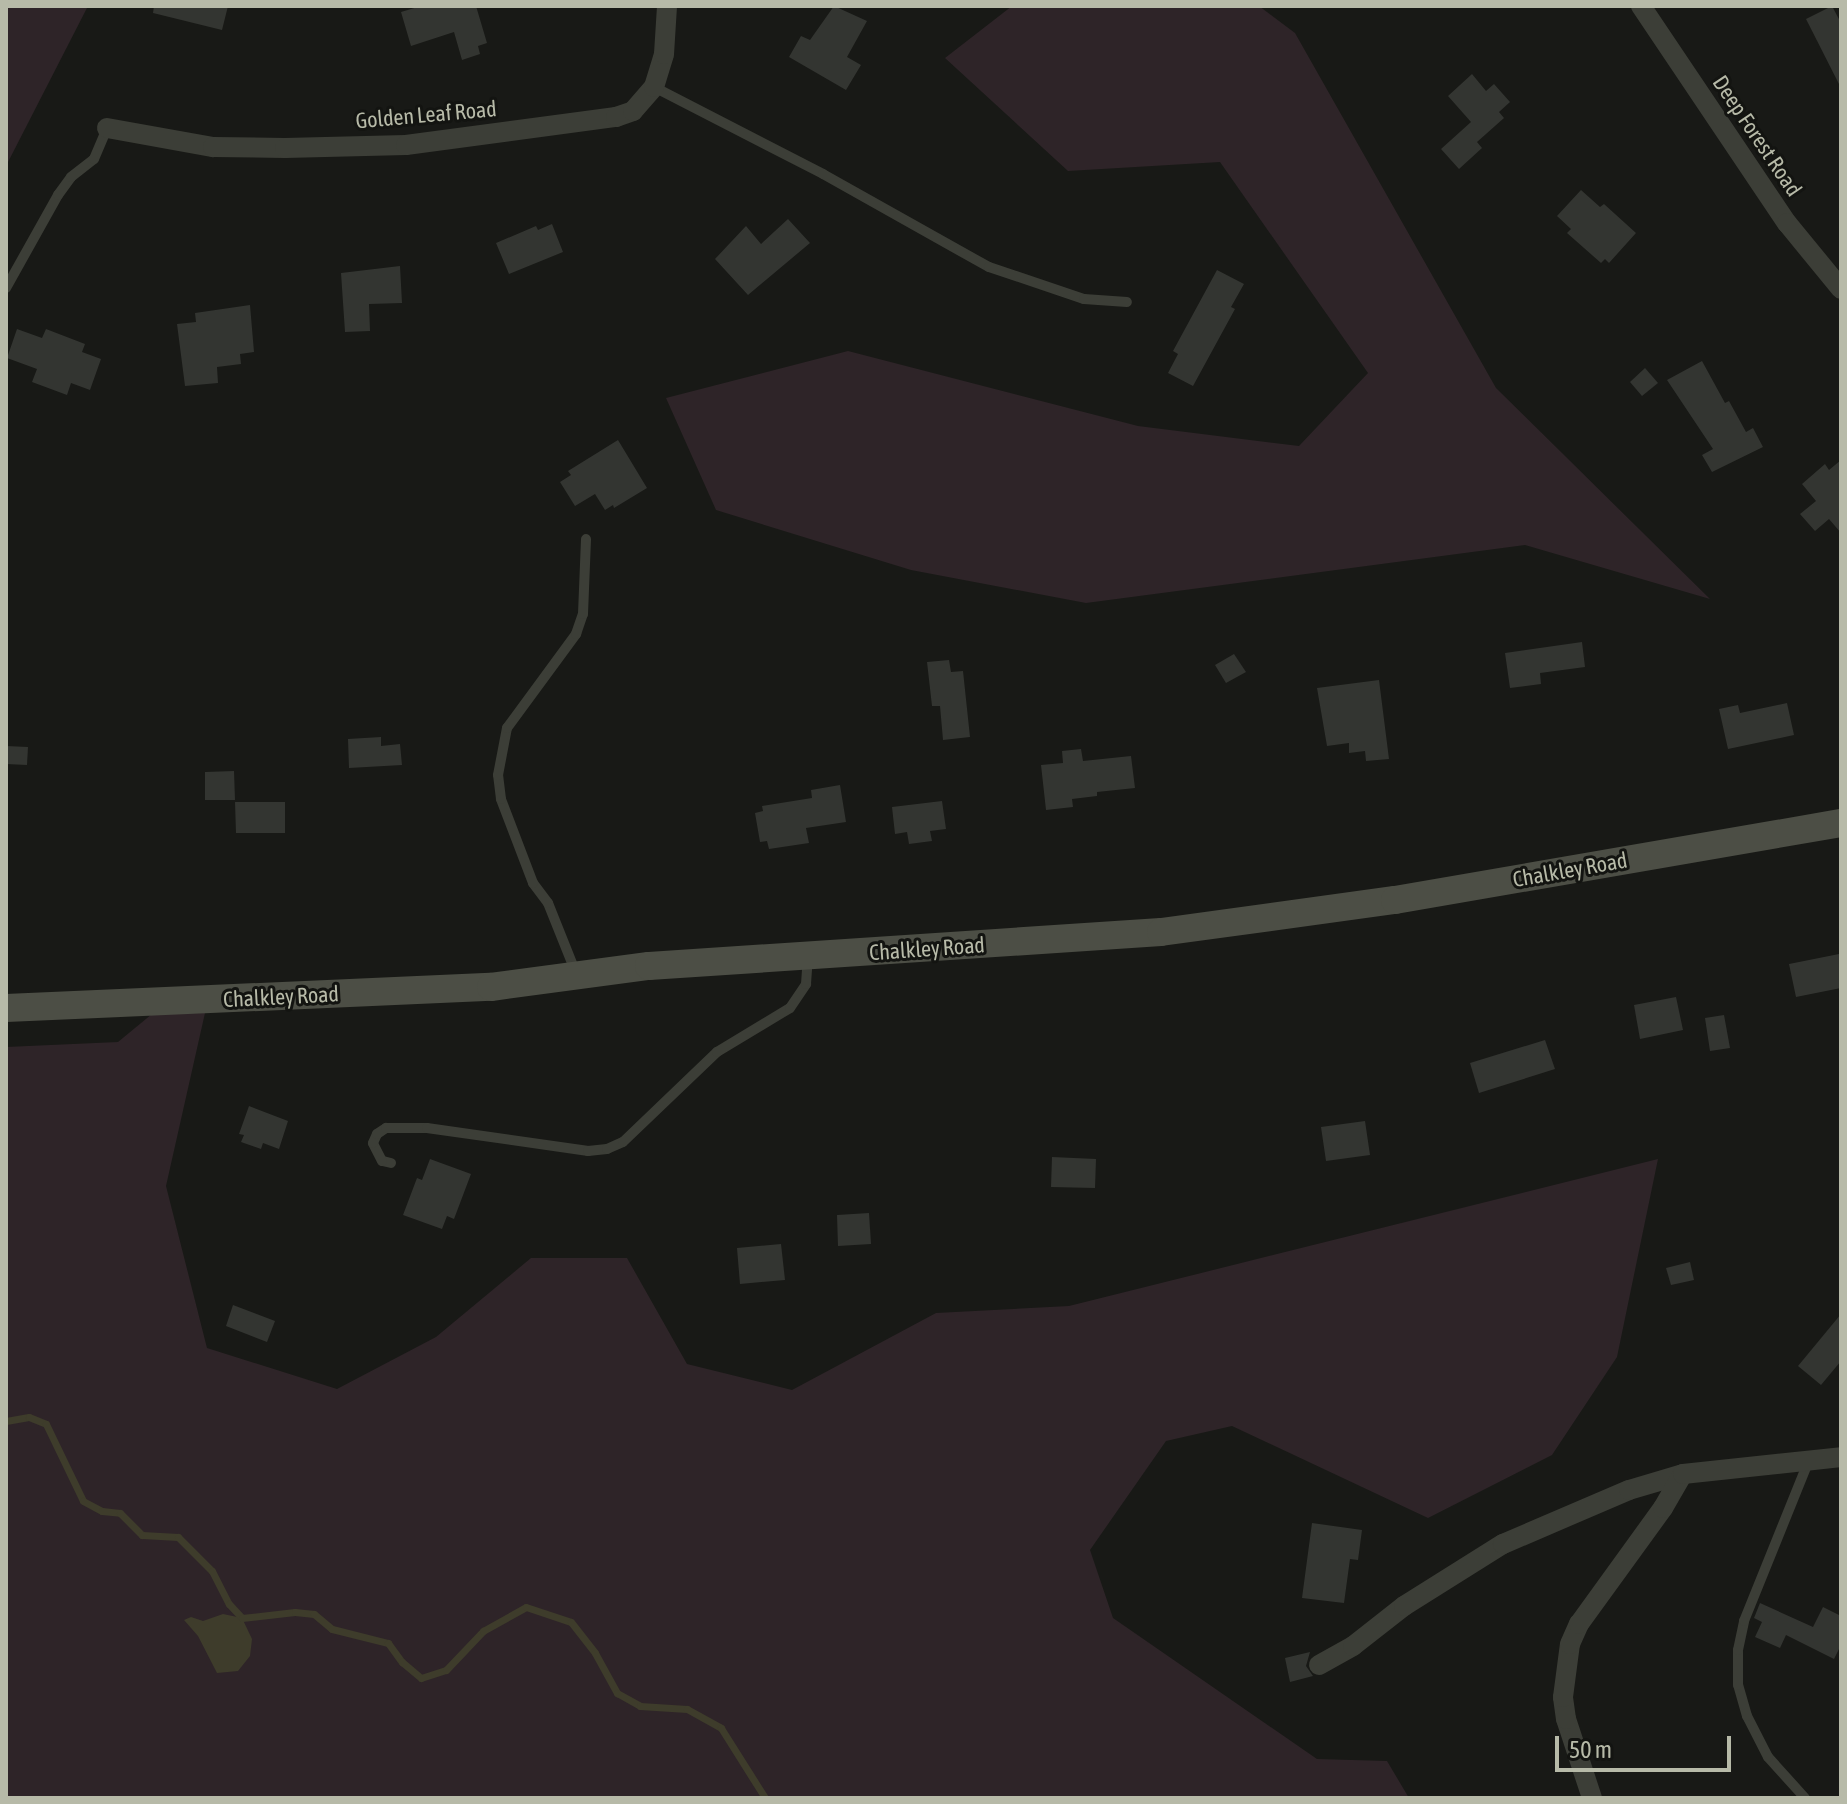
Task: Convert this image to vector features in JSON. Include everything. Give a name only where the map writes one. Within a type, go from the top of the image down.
[{"type":"street","points":[[654,87],[664,54],[667,6]]},
{"type":"street","name":"Deep Forest Road","points":[[1641,6],[1787,223],[1841,289]]},
{"type":"street","name":"Golden Leaf Road","points":[[107,128],[160,140],[213,147],[406,145],[616,117],[633,111],[654,87]]},
{"type":"street","name":"Chalkley Road","points":[[6,1008],[491,987],[576,974],[1115,936],[1281,918],[1841,823]]},
{"type":"street","points":[[1319,1665],[1353,1646],[1404,1606],[1503,1544],[1629,1490],[1683,1474],[1841,1457]]},
{"type":"street","points":[[1592,1798],[1566,1719],[1563,1697],[1570,1644],[1579,1624],[1683,1474]]},
{"type":"lane","points":[[654,87],[823,174],[989,267],[1084,299],[1127,302]]},
{"type":"lane","points":[[6,288],[58,195],[71,177],[94,159],[107,128]]},
{"type":"lane","points":[[576,974],[548,903],[533,883],[501,799],[498,775],[507,728],[576,634],[583,614],[586,539]]},
{"type":"lane","points":[[391,1163],[382,1161],[373,1143],[377,1134],[386,1128],[427,1128],[588,1151],[607,1149],[623,1142],[717,1052],[790,1008],[806,984],[808,957]]},
{"type":"lane","points":[[1805,1798],[1768,1757],[1752,1728],[1738,1685],[1738,1650],[1744,1621],[1809,1460]]},
{"type":"shaded area","points":[[6,6],[88,6],[6,166]]},
{"type":"shaded area","points":[[1012,6],[1259,6],[1295,33],[1496,388],[1710,599],[1525,545],[1086,603],[911,570],[716,510],[666,398],[848,351],[1138,426],[1299,446],[1368,373],[1220,162],[1068,171],[945,58]]},
{"type":"shaded area","points":[[205,1013],[166,1186],[207,1348],[337,1389],[436,1337],[531,1258],[627,1258],[687,1364],[792,1390],[936,1313],[1069,1306],[1658,1159],[1617,1357],[1552,1455],[1428,1518],[1232,1426],[1166,1441],[1090,1550],[1113,1618],[1317,1759],[1387,1761],[1409,1798],[6,1798],[6,1047],[118,1042],[152,1014]]},
{"type":"shaded area","points":[[223,1614],[242,1618],[252,1639],[250,1656],[238,1671],[217,1673],[198,1636],[184,1620],[191,1617],[203,1621]]},
{"type":"building","points":[[154,6],[228,6],[222,30],[153,13]]},
{"type":"building","points":[[421,6],[476,6],[487,43],[478,46],[480,54],[462,60],[454,32],[411,46],[401,12]]},
{"type":"building","points":[[834,6],[867,21],[847,57],[861,65],[846,90],[789,57],[801,36],[810,40]]},
{"type":"building","points":[[1832,6],[1841,23],[1841,88],[1806,19]]},
{"type":"building","points":[[1472,74],[1486,91],[1494,84],[1510,102],[1499,112],[1504,118],[1477,142],[1482,148],[1459,169],[1441,149],[1471,122],[1448,96]]},
{"type":"building","points":[[1581,190],[1600,207],[1604,204],[1636,233],[1609,263],[1605,259],[1601,263],[1567,233],[1571,229],[1557,216]]},
{"type":"building","points":[[788,219],[810,243],[748,295],[715,259],[746,226],[761,244]]},
{"type":"building","points":[[552,224],[563,252],[509,274],[496,243],[536,226],[538,230]]},
{"type":"building","points":[[400,266],[402,303],[369,304],[370,331],[345,332],[341,273]]},
{"type":"building","points":[[1217,270],[1244,284],[1231,307],[1235,309],[1193,386],[1168,373],[1178,354],[1173,351]]},
{"type":"building","points":[[250,305],[254,352],[240,354],[241,364],[217,367],[218,383],[185,386],[177,324],[196,322],[195,313]]},
{"type":"building","points":[[17,329],[42,338],[46,329],[85,344],[82,352],[101,359],[90,390],[71,383],[67,395],[32,382],[37,369],[7,358]]},
{"type":"building","points":[[1702,361],[1725,403],[1729,401],[1746,432],[1753,428],[1763,447],[1712,472],[1702,455],[1713,449],[1667,380]]},
{"type":"building","points":[[1645,368],[1658,383],[1642,396],[1630,382]]},
{"type":"building","points":[[618,440],[647,488],[614,508],[613,505],[605,510],[595,494],[575,506],[560,482],[571,475],[568,471]]},
{"type":"building","points":[[1841,460],[1841,533],[1829,519],[1815,531],[1800,514],[1816,501],[1802,484],[1825,464],[1829,470]]},
{"type":"building","points":[[1582,642],[1585,667],[1540,673],[1541,684],[1510,688],[1505,653]]},
{"type":"building","points":[[1234,654],[1246,672],[1226,683],[1215,665]]},
{"type":"building","points":[[949,660],[951,672],[963,671],[970,737],[943,740],[940,706],[932,706],[927,662]]},
{"type":"building","points":[[1379,680],[1389,759],[1366,761],[1365,751],[1349,753],[1349,743],[1327,746],[1317,688]]},
{"type":"building","points":[[1787,703],[1794,735],[1728,749],[1719,709],[1738,705],[1740,713]]},
{"type":"building","points":[[381,737],[381,746],[400,744],[402,765],[349,768],[348,739]]},
{"type":"building","points":[[6,746],[28,747],[27,765],[6,764]]},
{"type":"building","points":[[1081,749],[1083,761],[1131,756],[1135,788],[1097,792],[1097,796],[1072,799],[1073,807],[1046,810],[1041,765],[1063,763],[1062,751]]},
{"type":"building","points":[[234,771],[235,800],[205,800],[205,772]]},
{"type":"building","points":[[840,785],[846,822],[806,828],[809,843],[769,849],[767,841],[760,842],[755,813],[763,811],[762,806],[812,798],[811,790]]},
{"type":"building","points":[[942,801],[946,829],[930,831],[932,841],[909,844],[907,832],[895,834],[892,807]]},
{"type":"building","points":[[235,802],[285,802],[285,833],[236,833]]},
{"type":"building","points":[[1839,954],[1841,988],[1796,997],[1789,964]]},
{"type":"building","points":[[1676,997],[1683,1030],[1640,1039],[1634,1005]]},
{"type":"building","points":[[1724,1015],[1730,1048],[1710,1051],[1705,1018]]},
{"type":"building","points":[[1545,1040],[1555,1069],[1479,1093],[1470,1063]]},
{"type":"building","points":[[249,1106],[288,1121],[279,1149],[263,1143],[261,1149],[241,1142],[244,1135],[239,1134]]},
{"type":"building","points":[[1365,1121],[1370,1155],[1326,1161],[1321,1127]]},
{"type":"building","points":[[1052,1157],[1096,1159],[1095,1188],[1051,1187]]},
{"type":"building","points":[[430,1159],[471,1174],[454,1219],[447,1216],[442,1229],[403,1215],[417,1178],[422,1180]]},
{"type":"building","points":[[869,1213],[871,1244],[838,1246],[837,1215]]},
{"type":"building","points":[[781,1244],[785,1280],[740,1284],[737,1248]]},
{"type":"building","points":[[1690,1262],[1694,1280],[1671,1285],[1666,1268]]},
{"type":"building","points":[[233,1305],[275,1321],[267,1342],[226,1326]]},
{"type":"building","points":[[1841,1314],[1841,1361],[1821,1385],[1798,1366]]},
{"type":"building","points":[[1312,1523],[1362,1530],[1358,1560],[1350,1559],[1344,1603],[1302,1598]]},
{"type":"building","points":[[1760,1603],[1813,1627],[1823,1607],[1841,1616],[1841,1645],[1834,1659],[1786,1635],[1780,1648],[1755,1637],[1762,1622],[1754,1618]]},
{"type":"building","points":[[1310,1652],[1306,1666],[1313,1676],[1290,1682],[1285,1658]]},
{"type":"waterway","points":[[6,1421],[29,1417],[46,1424],[83,1501],[102,1511],[120,1513],[142,1535],[178,1537],[212,1571],[229,1604],[242,1618],[295,1612],[314,1614],[332,1629],[388,1643],[402,1662],[421,1678],[446,1670],[483,1631],[526,1607],[571,1622],[595,1653],[617,1693],[640,1706],[687,1709],[721,1728],[765,1798]]}]
